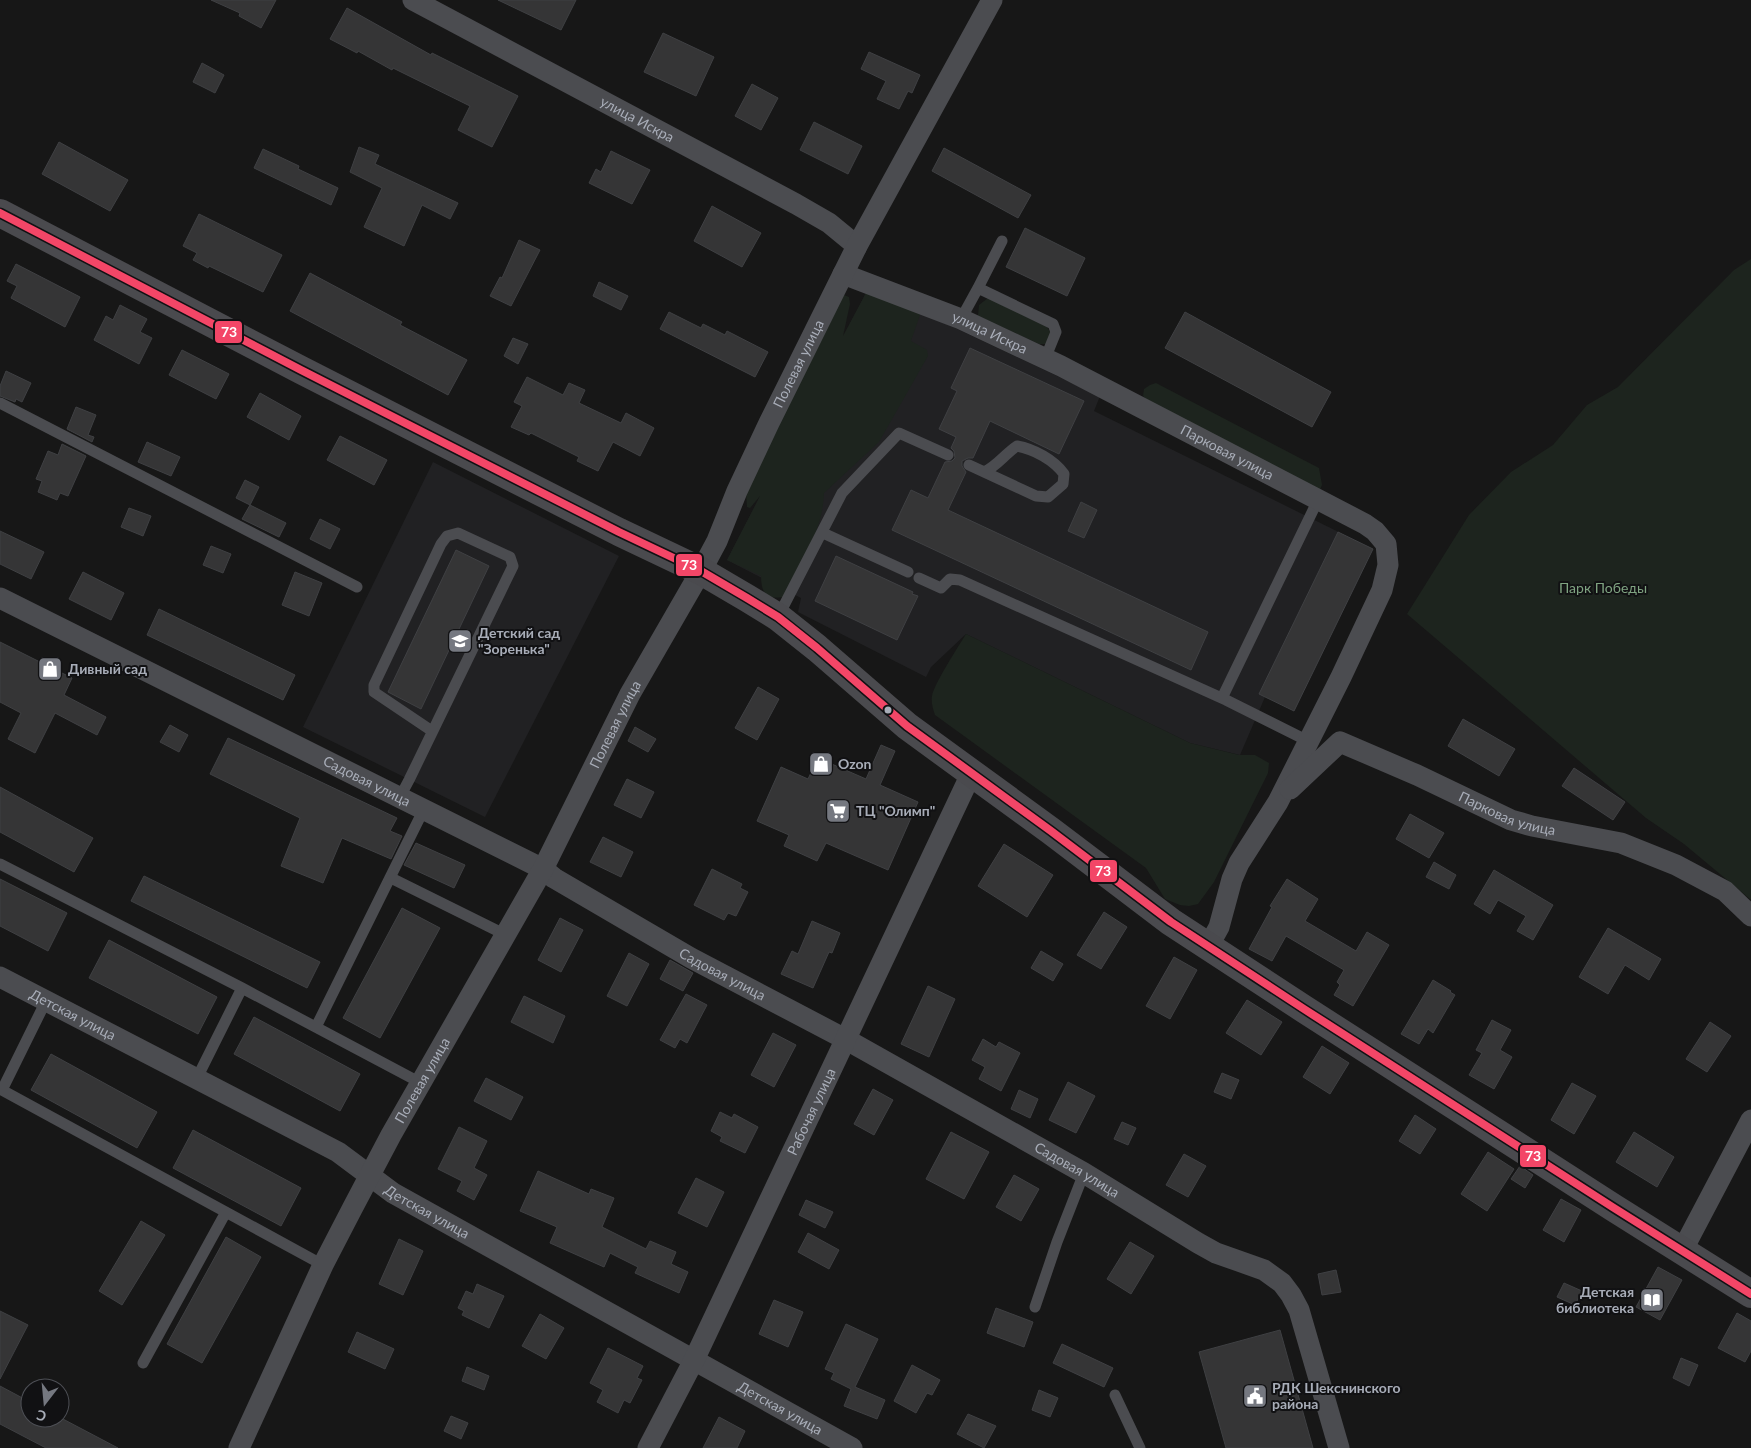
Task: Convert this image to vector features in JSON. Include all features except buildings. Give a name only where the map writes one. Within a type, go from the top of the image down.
[{"type":"street","name":"улица Искра","points":[[413,0],[796,204],[829,223],[857,246]]},
{"type":"street","name":"Полевая улица","points":[[239,1448],[323,1265],[421,1083],[543,869],[630,694],[702,571],[769,423],[857,246],[992,0]]},
{"type":"street","points":[[0,213],[301,370],[619,532],[702,571],[778,618],[817,648],[907,726],[1051,831],[1171,922],[1682,1252],[1751,1294]]},
{"type":"street","name":"улица Искра","points":[[844,274],[961,319],[1131,401]]},
{"type":"street","name":"Парковая улица","points":[[1131,401],[1321,502]]},
{"type":"street","points":[[1208,947],[1219,926],[1232,879],[1239,862],[1278,802],[1341,677],[1382,590],[1388,566],[1386,544],[1375,531],[1365,524],[1321,502]]},
{"type":"street","name":"Садовая улица","points":[[0,598],[543,869],[554,878],[690,958],[846,1040],[1084,1173],[1198,1243],[1216,1253],[1264,1270],[1282,1283],[1299,1310],[1339,1448]]},
{"type":"street","name":"Парковая улица","points":[[1278,802],[1340,742],[1417,775],[1511,820],[1621,844],[1676,865],[1725,891],[1751,916]]},
{"type":"street","name":"Рабочая улица","points":[[648,1448],[694,1360],[971,774]]},
{"type":"street","name":"Детская улица","points":[[0,977],[338,1152],[369,1177],[393,1193],[852,1448]]},
{"type":"street","points":[[1682,1252],[1751,1120]]},
{"type":"lane","points":[[961,319],[1002,241]]},
{"type":"lane","points":[[978,288],[1053,324],[1056,332],[1045,359]]},
{"type":"lane","points":[[0,403],[357,587]]},
{"type":"lane","points":[[778,618],[842,493],[898,433],[948,455]]},
{"type":"lane","points":[[969,465],[984,472],[1036,496],[1048,497],[1063,484],[1064,474],[1058,465],[1027,448],[1017,446],[993,468],[984,472]]},
{"type":"lane","points":[[1222,698],[1321,502]]},
{"type":"lane","points":[[400,797],[513,566],[510,557],[458,533],[447,536],[441,544],[374,685],[374,692],[432,731]]},
{"type":"lane","points":[[823,533],[908,572]]},
{"type":"lane","points":[[919,578],[941,588],[950,579],[960,580],[1222,698],[1308,741]]},
{"type":"lane","points":[[316,1027],[424,809]]},
{"type":"lane","points":[[0,864],[242,988],[421,1083]]},
{"type":"lane","points":[[391,878],[506,935]]},
{"type":"lane","points":[[197,1078],[242,988]]},
{"type":"lane","points":[[46,1001],[1,1092],[323,1265]]},
{"type":"lane","points":[[1035,1307],[1057,1242],[1084,1173]]},
{"type":"lane","points":[[143,1363],[226,1212]]},
{"type":"lane","points":[[1115,1396],[1140,1448]]},
{"type":"shaded area","points":[[866,293],[921,312],[1100,396],[1094,411],[1373,549],[1294,711],[1265,697],[1240,755],[1190,743],[966,634],[931,667],[926,677],[798,612],[801,598],[727,560]]},
{"type":"shaded area","name":"Детский сад \"Зоренька\"","points":[[433,462],[619,556],[485,817],[303,727]]},
{"type":"green space","name":"Парк Победы","points":[[1751,259],[1750,899],[1684,844],[1646,818],[1407,614],[1469,515],[1511,472],[1553,445],[1587,405],[1618,387],[1734,270]]},
{"type":"green space","points":[[866,293],[921,312],[911,341],[927,350],[928,356],[879,442],[824,493],[820,521],[803,560],[783,597],[772,597],[763,590],[761,576],[727,560],[760,496],[750,508],[747,507],[746,492],[844,295],[849,297],[850,304],[843,336]]},
{"type":"green space","points":[[988,298],[1047,327],[1051,333],[1046,344],[1039,344],[978,316],[979,305]]},
{"type":"green space","points":[[1156,383],[1319,468],[1322,485],[1319,492],[1146,399],[1143,396],[1144,389]]},
{"type":"green space","points":[[966,634],[1190,743],[1239,755],[1255,755],[1269,763],[1268,773],[1214,882],[1198,904],[1180,905],[1165,899],[1146,868],[935,715],[932,701],[934,690]]},
{"type":"transit line","name":"73","points":[[0,213],[301,370],[619,532],[701,571],[778,617],[907,726],[1051,831],[1171,922],[1614,1208],[1751,1294]]},
{"type":"place","name":"Детский сад \"Зоренька\"","points":[[460,641]]},
{"type":"place","name":"Дивный сад","points":[[50,669]]},
{"type":"place","name":"Ozon","points":[[821,764]]},
{"type":"place","name":"ТЦ \"Олимп\"","points":[[838,811]]},
{"type":"place","name":"Детская библиотека","points":[[1652,1300]]},
{"type":"place","name":"РДК Шекснинского района","points":[[1255,1396]]}]
